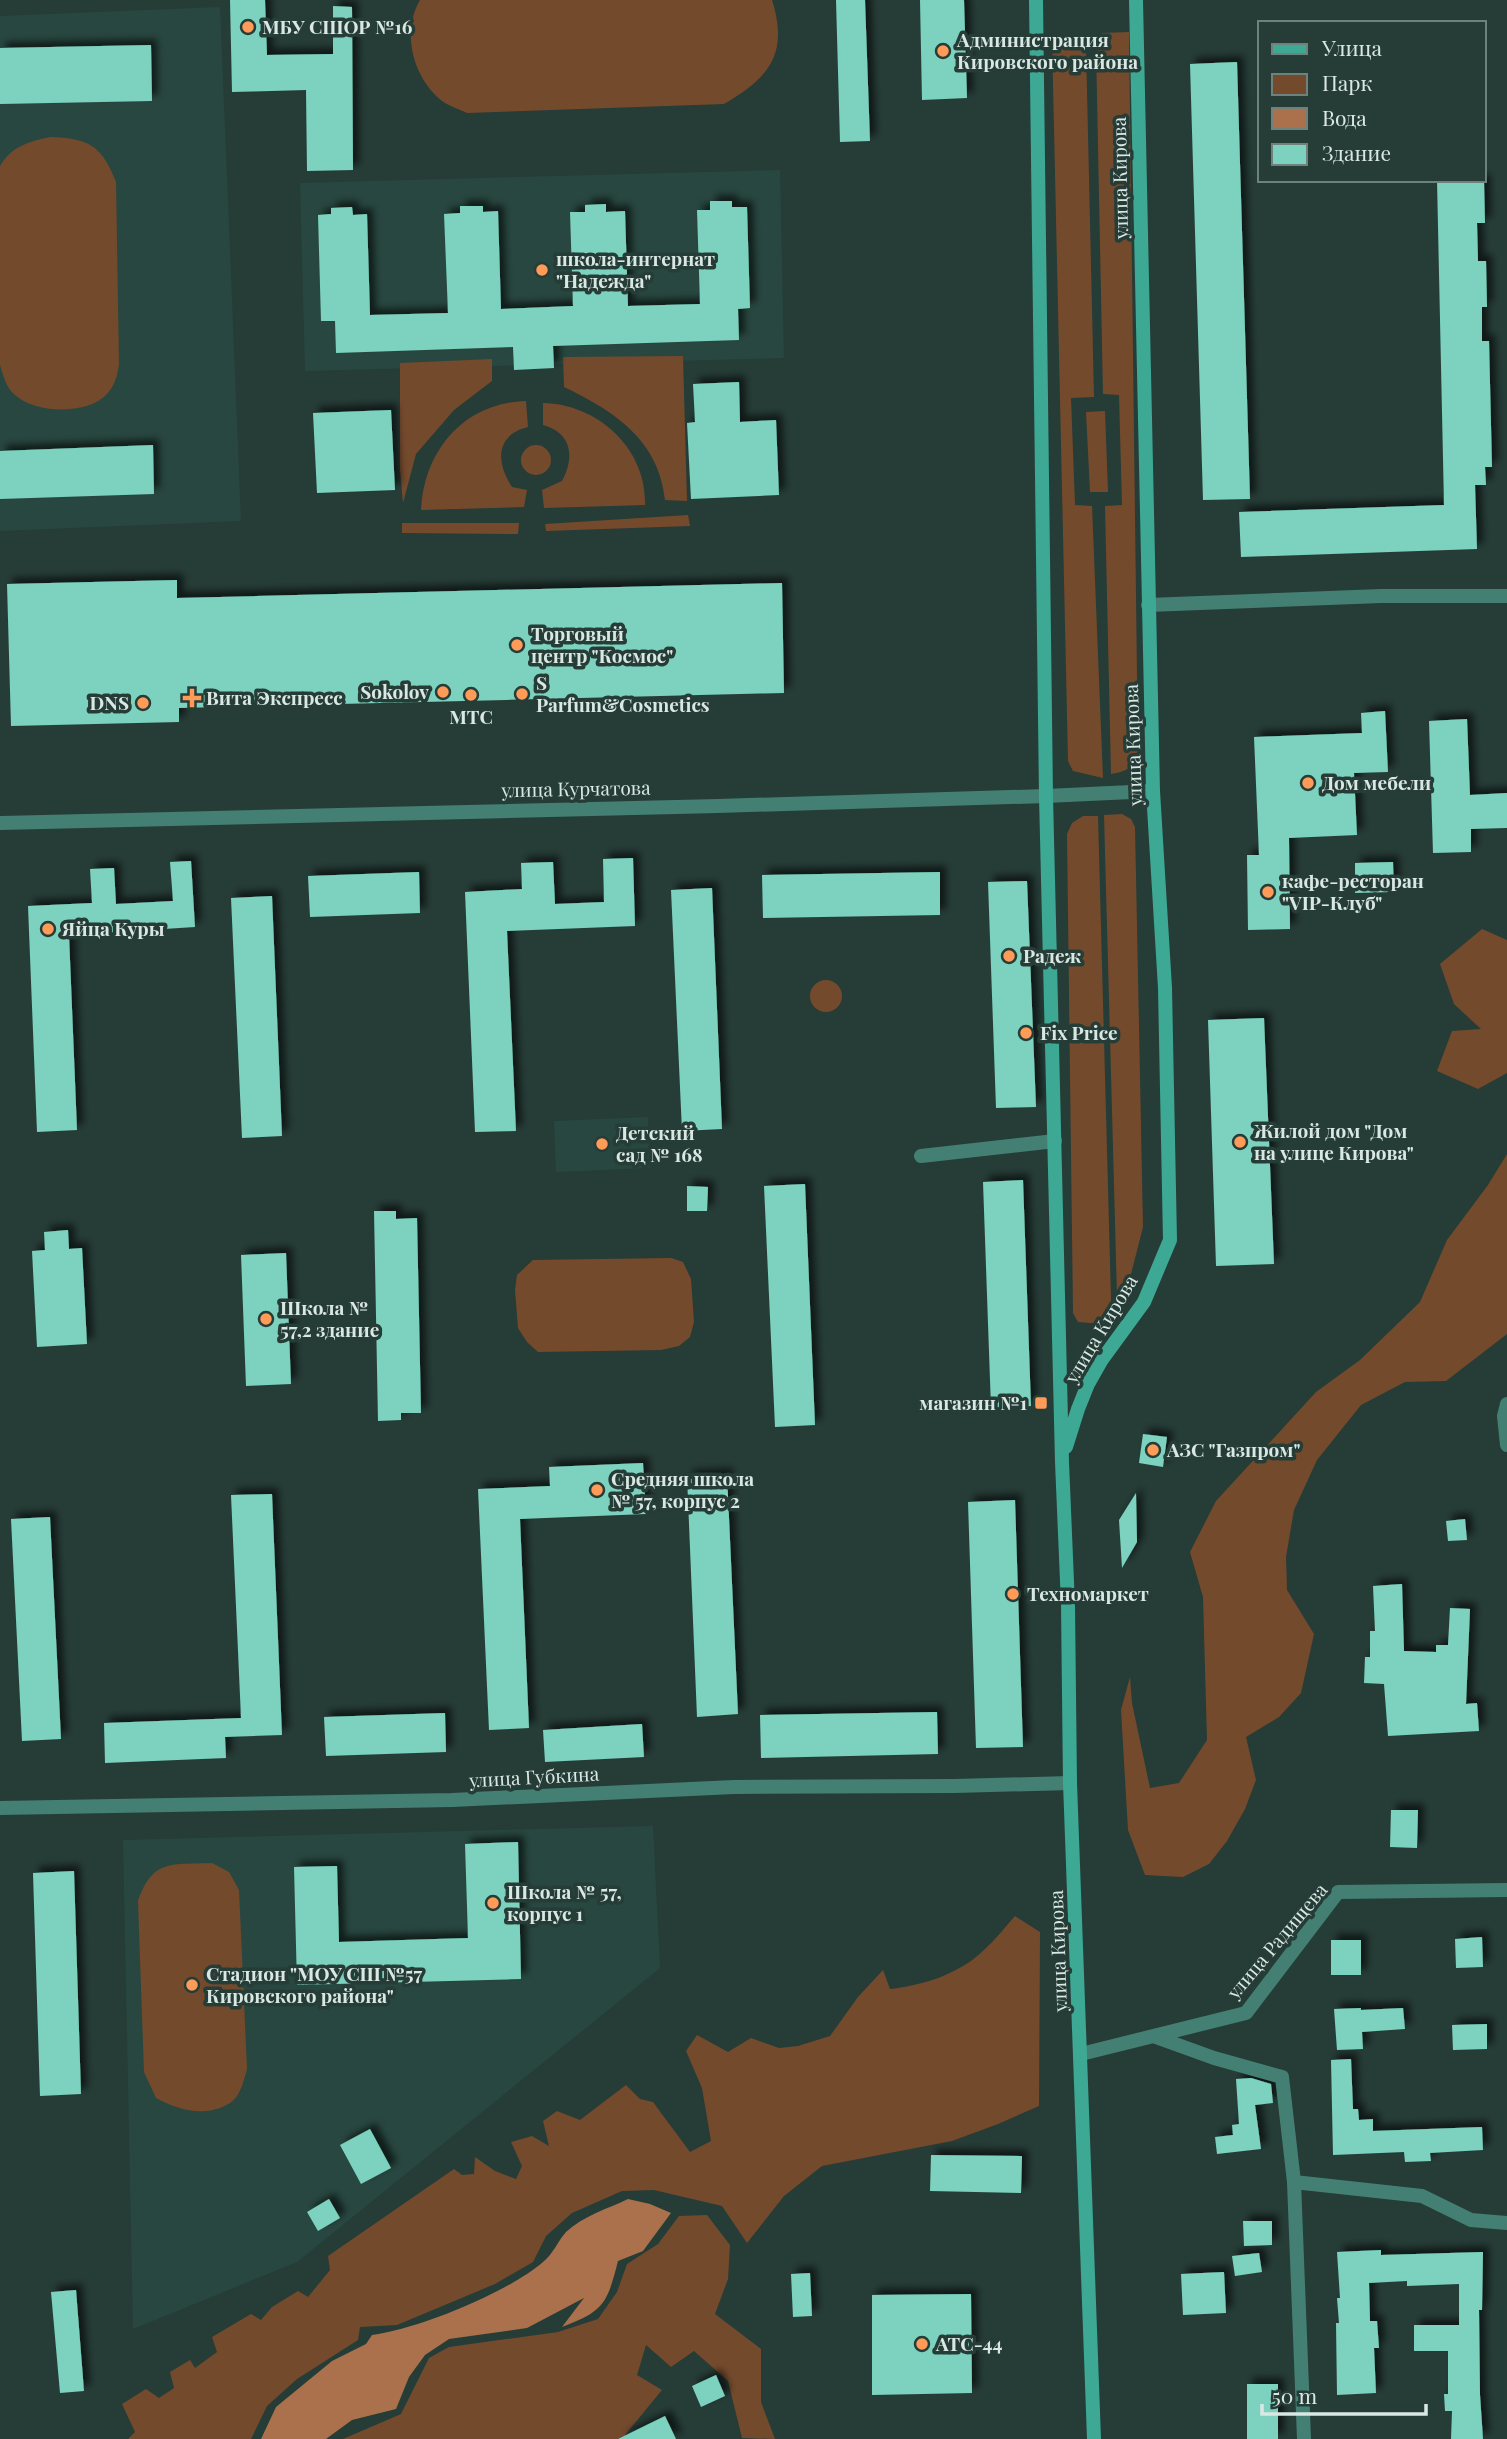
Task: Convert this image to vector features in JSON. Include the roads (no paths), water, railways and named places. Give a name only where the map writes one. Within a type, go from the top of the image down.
[{"type":"main road","name":"улица Кирова","points":[[1036,0],[1046,796],[1070,1783],[1094,2439]]},
{"type":"main road","name":"улица Кирова","points":[[1062,1462],[1077,1409],[1088,1384],[1144,1302],[1170,1240],[1166,988],[1153,791],[1136,0]]},
{"type":"street","points":[[1148,605],[1381,596],[1507,596]]},
{"type":"street","name":"улица Курчатова","points":[[0,823],[1153,791]]},
{"type":"street","points":[[921,1156],[1055,1141]]},
{"type":"street","points":[[1505,1410],[1507,1445]]},
{"type":"street","name":"улица Губкина","points":[[0,1808],[452,1800],[734,1787],[1070,1783]]},
{"type":"street","name":"улица Радищева","points":[[1081,2054],[1246,2013],[1338,1892],[1507,1890]]},
{"type":"street","points":[[1152,2036],[1214,2058],[1282,2077],[1294,2182],[1304,2439]]},
{"type":"street","points":[[1294,2182],[1422,2196],[1471,2220],[1507,2223]]},
{"type":"water","points":[[628,2199],[671,2213],[643,2251],[618,2261],[607,2297],[587,2316],[562,2327],[584,2298],[527,2328],[449,2339],[425,2355],[409,2377],[396,2409],[352,2420],[326,2439],[261,2439],[276,2407],[332,2361],[366,2344],[372,2335],[437,2317],[508,2286],[543,2262],[573,2226]]},
{"type":"place","name":"МБУ СШОР №16","points":[[248,27]]},
{"type":"place","name":"Администрация Кировского района","points":[[943,51]]},
{"type":"place","name":"школа-интернат \"Надежда\"","points":[[542,270]]},
{"type":"place","name":"Торговый центр \"Космос\"","points":[[517,645]]},
{"type":"place","name":"Sokolov","points":[[443,692]]},
{"type":"place","name":"S Parfum&Cosmetics","points":[[522,694]]},
{"type":"place","name":"МТС","points":[[471,695]]},
{"type":"place","name":"Вита Экспресс","points":[[192,698]]},
{"type":"place","name":"DNS","points":[[143,703]]},
{"type":"place","name":"Дом мебели","points":[[1308,783]]},
{"type":"place","name":"кафе-ресторан \"VIP-Клуб\"","points":[[1268,892]]},
{"type":"place","name":"Яйца Куры","points":[[48,929]]},
{"type":"place","name":"Радеж","points":[[1009,956]]},
{"type":"place","name":"Fix Price","points":[[1026,1033]]},
{"type":"place","name":"Жилой дом \"Дом на улице Кирова\"","points":[[1240,1142]]},
{"type":"place","name":"Детский сад № 168","points":[[602,1144]]},
{"type":"place","name":"Школа № 57,2 здание","points":[[266,1319]]},
{"type":"place","name":"магазин №1","points":[[1041,1403]]},
{"type":"place","name":"АЗС \"Газпром\"","points":[[1153,1450]]},
{"type":"place","name":"Средняя школа № 57, корпус 2","points":[[597,1490]]},
{"type":"place","name":"Техномаркет","points":[[1013,1594]]},
{"type":"place","name":"Школа № 57, корпус 1","points":[[493,1903]]},
{"type":"place","name":"Стадион \"МОУ СШ №57 Кировского района\"","points":[[192,1985]]},
{"type":"place","name":"АТС-44","points":[[922,2344]]}]
